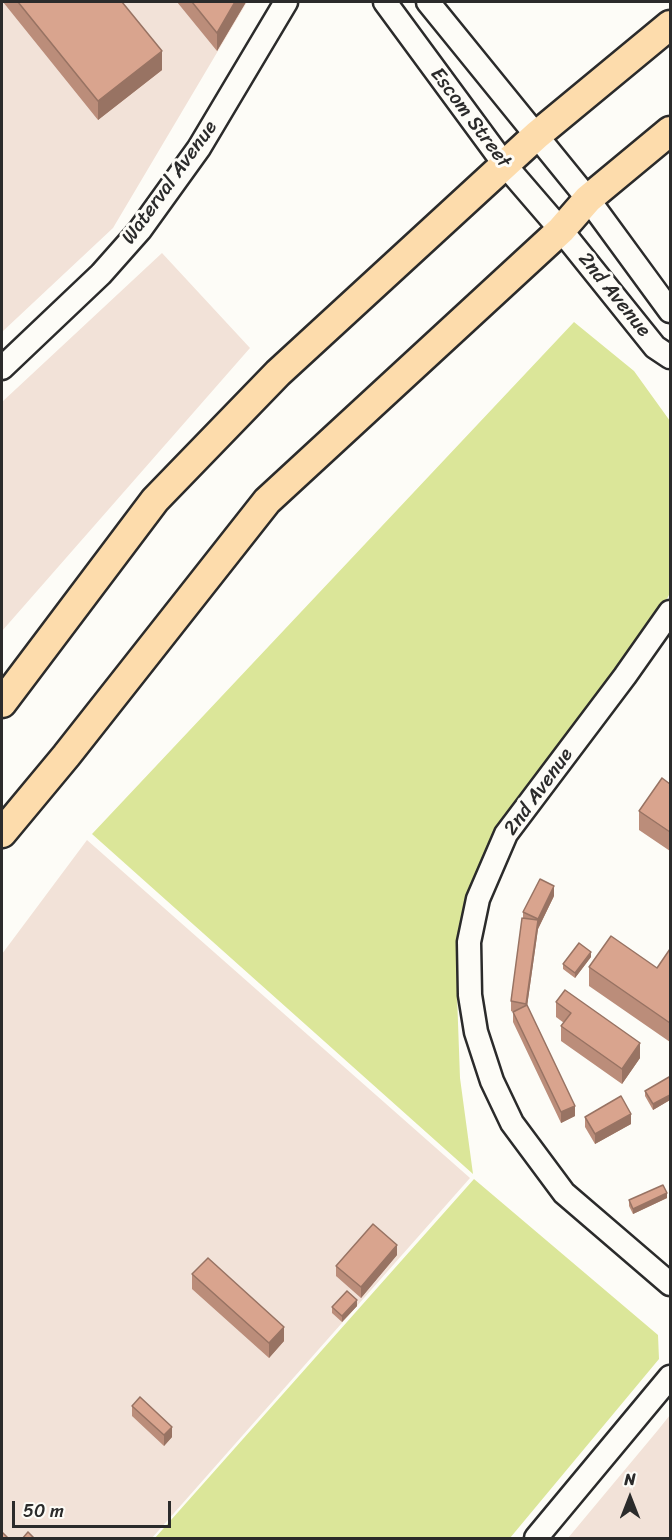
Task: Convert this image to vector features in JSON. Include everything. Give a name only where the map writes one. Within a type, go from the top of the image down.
[{"type":"main road","points":[[2,703],[155,500],[278,373],[537,135],[670,25]]},
{"type":"main road","points":[[2,833],[66,756],[267,501],[561,230],[588,200],[670,131]]},
{"type":"street","name":"Waterval Avenue","points":[[2,368],[101,274],[140,230],[199,148],[286,2]]},
{"type":"street","name":"Escom Street","points":[[385,2],[505,165],[561,230]]},
{"type":"street","name":"Escom Street","points":[[428,2],[588,200]]},
{"type":"street","name":"2nd Avenue","points":[[588,200],[670,311]]},
{"type":"street","name":"2nd Avenue","points":[[561,230],[655,347],[670,357]]},
{"type":"street","name":"2nd Avenue","points":[[670,612],[625,676],[506,834],[478,899],[469,942],[469,963],[470,995],[476,1032],[492,1081],[512,1123],[564,1193],[670,1284]]},
{"type":"street","points":[[536,1539],[670,1377]]},
{"type":"shaded area","points":[[2,2],[247,2],[113,228],[2,332]]},
{"type":"shaded area","points":[[162,253],[250,348],[2,631],[2,402]]},
{"type":"shaded area","points":[[87,840],[470,1178],[152,1538],[2,1538],[2,954]]},
{"type":"shaded area","points":[[670,1415],[670,1538],[568,1538],[658,1430]]},
{"type":"green space","points":[[574,322],[634,371],[670,421],[670,593],[646,639],[489,865],[467,922],[457,995],[460,1078],[473,1174],[92,834]]},
{"type":"green space","points":[[474,1179],[658,1335],[659,1359],[510,1538],[155,1538]]},
{"type":"building","points":[[18,2],[122,2],[162,51],[98,101]]},
{"type":"building","points":[[192,2],[235,2],[217,33]]},
{"type":"building","points":[[662,778],[670,784],[670,832],[639,811]]},
{"type":"building","points":[[540,879],[554,886],[538,919],[523,912]]},
{"type":"building","points":[[522,918],[538,920],[526,1004],[511,1001]]},
{"type":"building","points":[[611,936],[657,968],[670,949],[670,1023],[589,967]]},
{"type":"building","points":[[579,943],[591,952],[575,973],[563,964]]},
{"type":"building","points":[[565,990],[640,1043],[622,1069],[561,1026],[571,1013],[556,1002]]},
{"type":"building","points":[[527,1005],[575,1106],[561,1112],[513,1012]]},
{"type":"building","points":[[669,1077],[670,1095],[653,1104],[645,1091]]},
{"type":"building","points":[[621,1096],[631,1114],[595,1134],[585,1117]]},
{"type":"building","points":[[663,1185],[667,1193],[633,1209],[629,1200]]},
{"type":"building","points":[[373,1224],[397,1245],[361,1287],[336,1266]]},
{"type":"building","points":[[208,1258],[284,1327],[269,1343],[192,1274]]},
{"type":"building","points":[[347,1291],[357,1300],[342,1316],[332,1307]]},
{"type":"building","points":[[140,1397],[172,1427],[164,1435],[132,1406]]},
{"type":"building","points":[[2,1532],[9,1539],[2,1539]]},
{"type":"building","points":[[28,1532],[35,1539],[22,1539]]}]
